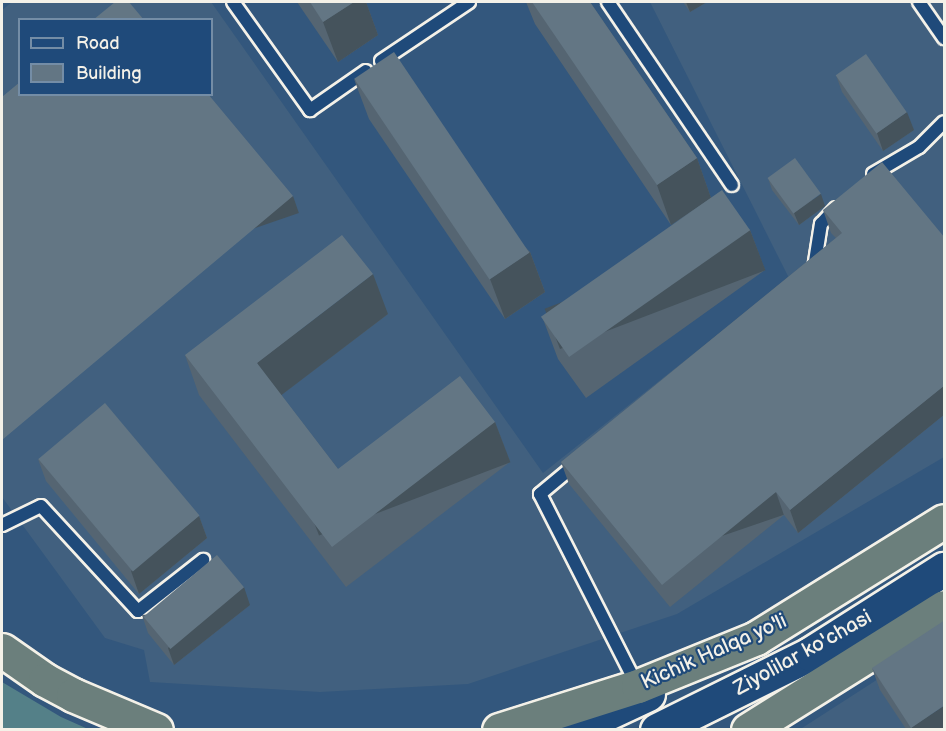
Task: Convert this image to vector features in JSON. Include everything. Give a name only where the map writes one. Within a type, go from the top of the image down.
[{"type":"highway","name":"Kichik Halqa yo'li","points":[[499,729],[641,691],[756,638],[945,521]]},
{"type":"highway","points":[[748,729],[945,607]]},
{"type":"highway","points":[[2,650],[73,695],[156,729]]},
{"type":"main road","name":"Ziyolilar ko'chasi","points":[[657,729],[810,654],[945,569]]},
{"type":"main road","points":[[571,729],[641,691]]},
{"type":"lane","points":[[233,2],[310,110],[469,2]]},
{"type":"lane","points":[[608,2],[732,185]]},
{"type":"lane","points":[[919,2],[945,38]]},
{"type":"lane","points":[[866,178],[919,147],[945,122]]},
{"type":"lane","points":[[805,276],[814,268],[821,224],[843,201]]},
{"type":"lane","points":[[585,456],[540,494],[641,691]]},
{"type":"lane","points":[[2,525],[41,506],[138,611],[203,560]]},
{"type":"shaded area","points":[[12,2],[211,2],[543,473],[789,278],[650,2],[944,2],[944,457],[677,614],[468,684],[320,692],[150,682],[144,650],[105,638],[2,497],[2,10]]},
{"type":"shaded area","points":[[944,635],[944,729],[799,730],[875,681]]},
{"type":"green space","points":[[2,682],[61,717],[88,729],[2,729]]},
{"type":"building","points":[[115,2],[129,2],[142,18],[95,18]]},
{"type":"building","points":[[310,2],[354,2],[323,22]]},
{"type":"building","points":[[532,2],[590,2],[697,158],[657,185]]},
{"type":"building","points":[[394,52],[529,253],[490,279],[354,79]]},
{"type":"building","points":[[866,54],[907,112],[876,133],[836,75]]},
{"type":"building","points":[[18,84],[18,96],[210,96],[293,196],[2,440],[2,97]]},
{"type":"building","points":[[795,158],[821,194],[793,214],[767,178]]},
{"type":"building","points":[[882,162],[945,238],[945,385],[790,510],[776,492],[662,585],[561,462],[842,233],[823,210]]},
{"type":"building","points":[[722,190],[750,230],[569,357],[541,317]]},
{"type":"building","points":[[342,235],[373,274],[257,363],[338,469],[460,376],[495,422],[332,547],[185,355]]},
{"type":"building","points":[[105,403],[199,516],[133,572],[38,459]]},
{"type":"building","points":[[217,555],[244,587],[170,649],[143,617]]},
{"type":"building","points":[[945,620],[945,705],[911,728],[872,668]]}]
